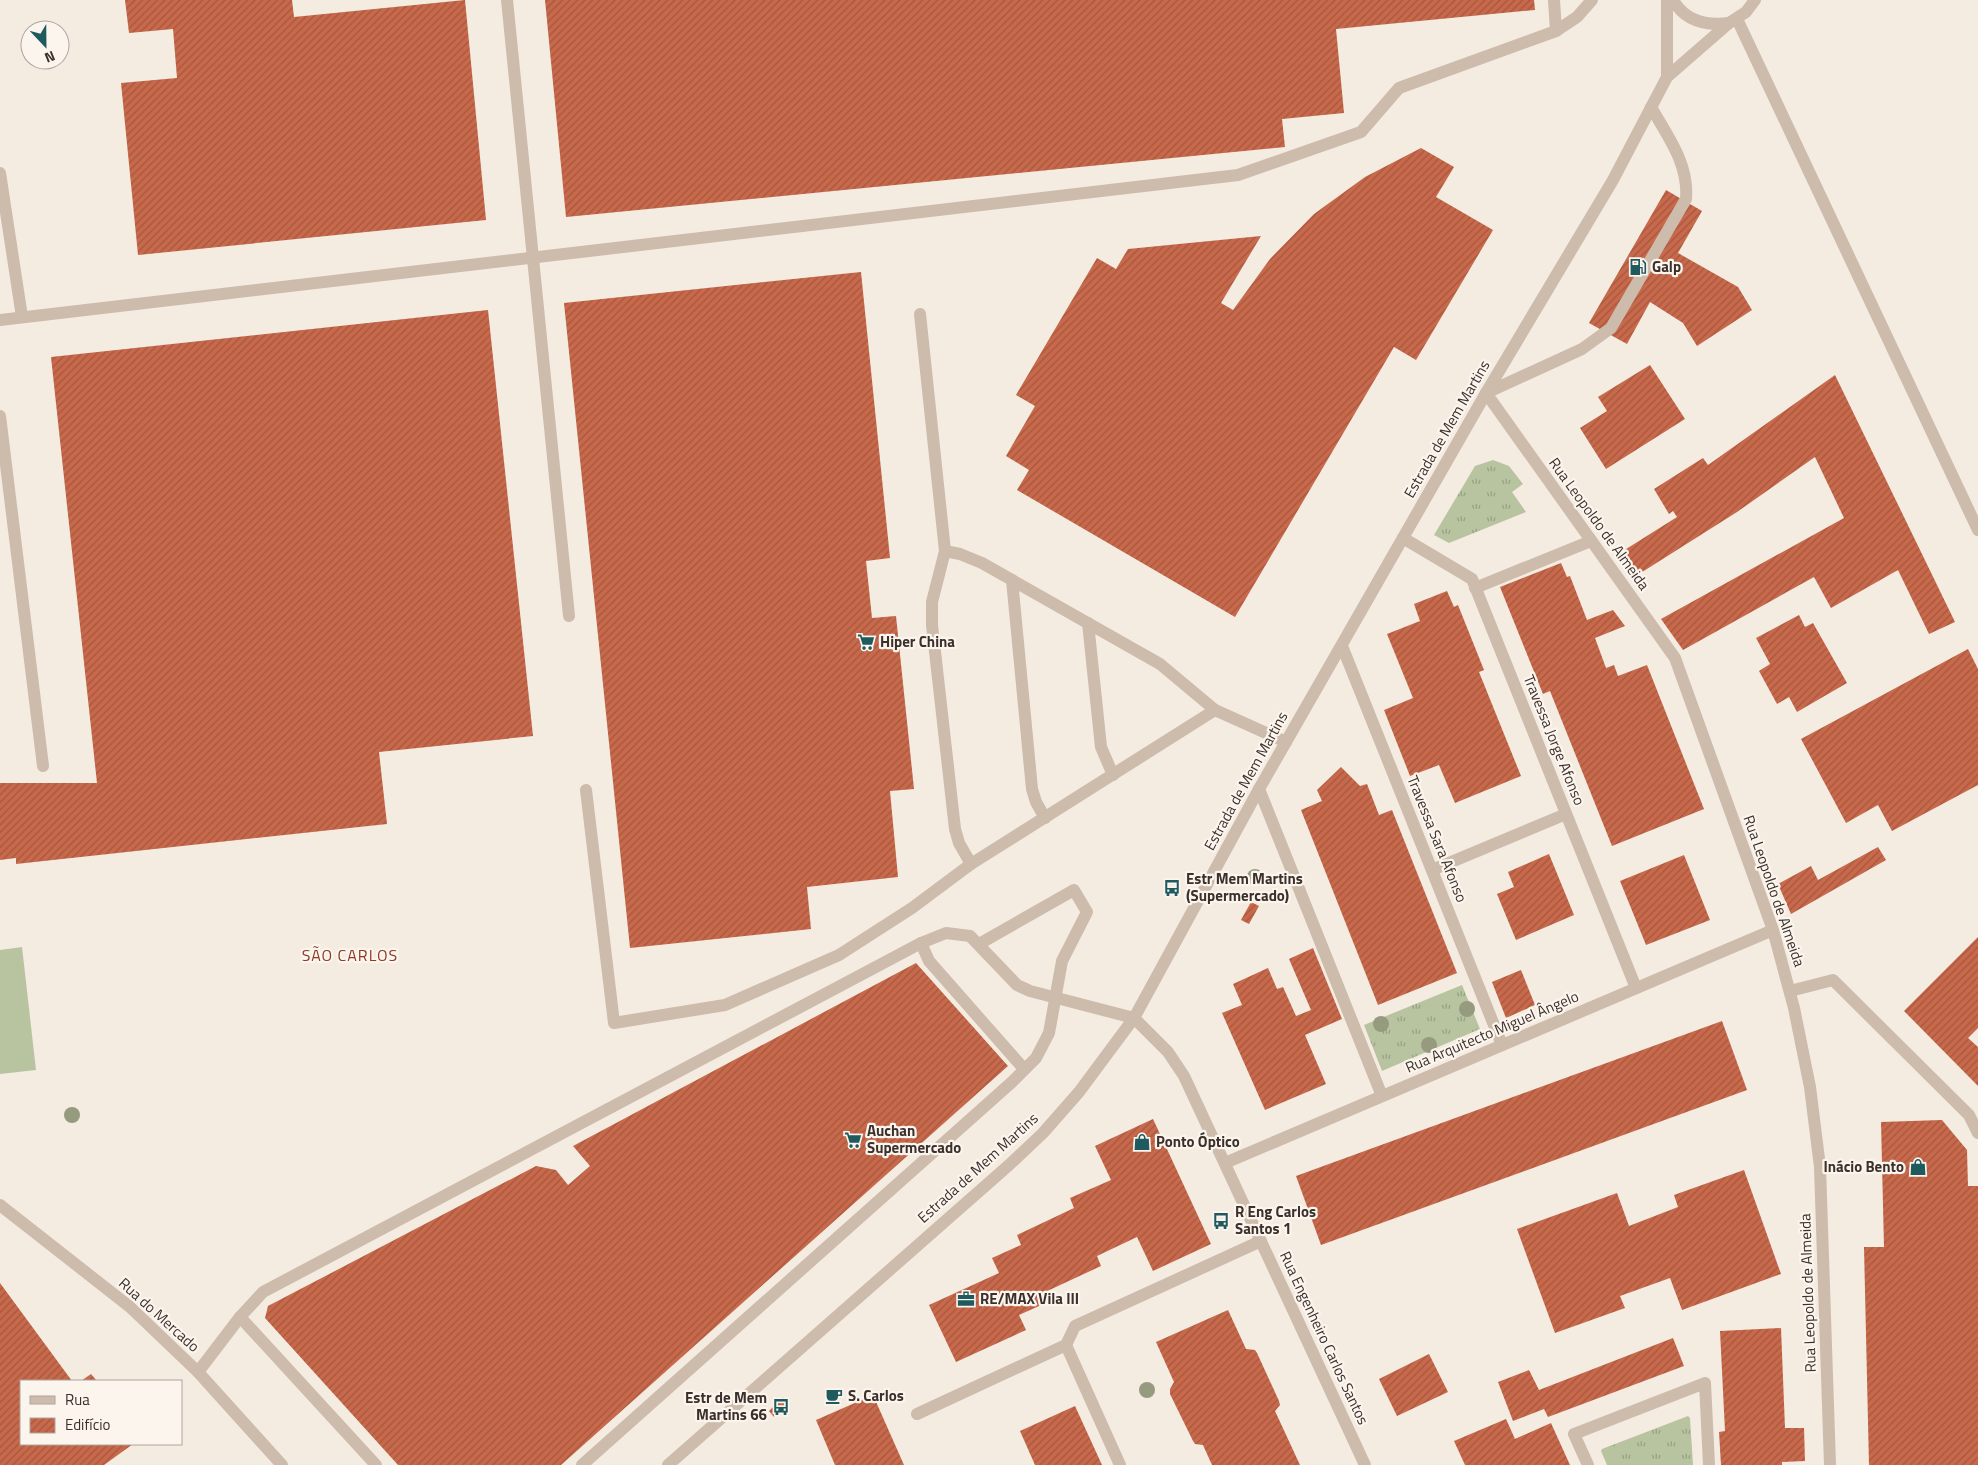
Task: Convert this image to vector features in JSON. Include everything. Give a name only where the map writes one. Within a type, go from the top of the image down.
[{"type":"street","points":[[507,0],[569,616]]},
{"type":"street","points":[[1554,0],[1556,31]]},
{"type":"street","points":[[0,320],[1238,174],[1361,132],[1400,88],[1556,31],[1577,17],[1592,0]]},
{"type":"street","name":"Estrada de Mem Martins","points":[[1666,0],[1667,77]]},
{"type":"street","points":[[1673,0],[1688,17],[1703,23],[1737,18],[1760,0]]},
{"type":"street","name":"Estrada de Mem Martins","points":[[668,1465],[1016,1159],[1079,1092],[1134,1018],[1259,789],[1486,393],[1613,180],[1667,77],[1737,18],[1755,0]]},
{"type":"street","points":[[1737,18],[1978,530]]},
{"type":"street","points":[[1486,393],[1582,349],[1611,328],[1671,225],[1686,199],[1685,172],[1680,158],[1651,107]]},
{"type":"street","points":[[0,173],[22,317]]},
{"type":"street","points":[[920,314],[945,552],[932,602],[932,625],[955,830],[959,843],[971,864]]},
{"type":"street","name":"Rua Leopoldo de Almeida","points":[[1486,393],[1675,658],[1773,930],[1790,991],[1810,1087],[1820,1167],[1830,1465]]},
{"type":"street","points":[[0,416],[43,766]]},
{"type":"street","name":"Travessa Jorge Afonso","points":[[1403,538],[1472,579],[1636,988]]},
{"type":"street","points":[[1475,588],[1591,541]]},
{"type":"street","points":[[945,552],[960,554],[982,563],[1160,664],[1215,710],[1286,742]]},
{"type":"street","points":[[1012,580],[1032,789],[1036,802],[1045,818]]},
{"type":"street","points":[[1088,623],[1101,746],[1113,775]]},
{"type":"street","name":"Travessa Sara Afonso","points":[[1342,646],[1502,1045]]},
{"type":"street","points":[[586,790],[614,1023],[725,1005],[839,954],[912,908],[971,864],[1215,710]]},
{"type":"street","points":[[1259,789],[1382,1096]]},
{"type":"street","points":[[1432,870],[1566,814]]},
{"type":"street","points":[[582,1465],[1036,1058],[1049,1033],[1062,961],[1086,912],[1074,890],[979,944]]},
{"type":"street","name":"Rua Arquitecto Miguel Ângelo","points":[[1225,1163],[1773,930]]},
{"type":"street","points":[[198,1372],[263,1292],[921,943],[946,933],[970,936],[1017,984],[1030,991],[1134,1018]]},
{"type":"street","points":[[921,943],[929,960],[1024,1069]]},
{"type":"street","points":[[1790,991],[1832,980],[1969,1115],[1978,1133]]},
{"type":"street","name":"Rua Engenheiro Carlos Santos","points":[[1134,1018],[1168,1052],[1184,1076],[1365,1465]]},
{"type":"street","name":"Rua do Mercado","points":[[0,1205],[130,1307],[198,1372],[282,1465]]},
{"type":"street","points":[[917,1414],[1066,1345],[1075,1326],[1261,1242]]},
{"type":"street","points":[[240,1318],[376,1465]]},
{"type":"street","points":[[1066,1345],[1120,1465]]},
{"type":"street","points":[[1588,1465],[1574,1434],[1705,1383],[1709,1465]]},
{"type":"green space","points":[[1493,460],[1509,466],[1523,484],[1512,492],[1526,512],[1449,543],[1434,535],[1475,466]]},
{"type":"green space","points":[[22,947],[36,1070],[0,1074],[0,950]]},
{"type":"green space","points":[[1462,985],[1480,1029],[1382,1071],[1364,1025]]},
{"type":"green space","points":[[1688,1416],[1690,1418],[1693,1465],[1607,1465],[1601,1451],[1602,1449]]},
{"type":"building","points":[[125,0],[292,0],[294,17],[465,0],[486,220],[138,255],[121,83],[177,78],[173,29],[129,33]]},
{"type":"building","points":[[545,0],[1534,0],[1535,10],[1336,29],[1344,113],[1282,119],[1285,147],[566,217]]},
{"type":"building","points":[[1421,148],[1454,167],[1436,197],[1493,230],[1416,360],[1394,347],[1235,617],[1017,490],[1029,470],[1006,456],[1035,406],[1016,395],[1097,258],[1116,269],[1128,249],[1261,236],[1221,303],[1233,310],[1270,259],[1314,214],[1365,177]]},
{"type":"building","points":[[1666,190],[1702,211],[1678,253],[1738,287],[1752,310],[1697,346],[1683,323],[1650,302],[1627,344],[1589,323]]},
{"type":"building","points":[[861,272],[890,558],[866,561],[872,618],[896,616],[914,789],[890,791],[898,877],[807,887],[811,929],[630,948],[564,303]]},
{"type":"building","points":[[488,310],[533,736],[379,752],[387,824],[16,864],[16,858],[0,860],[0,783],[97,783],[51,357]]},
{"type":"building","points":[[1650,365],[1685,419],[1606,469],[1580,428],[1607,411],[1598,397]]},
{"type":"building","points":[[1835,375],[1955,622],[1929,634],[1898,570],[1831,608],[1814,577],[1683,650],[1661,619],[1844,518],[1815,457],[1737,512],[1639,574],[1623,551],[1677,517],[1673,511],[1669,514],[1654,489],[1703,458],[1708,465]]},
{"type":"building","points":[[1561,563],[1567,577],[1570,576],[1587,620],[1613,610],[1625,626],[1595,638],[1606,668],[1614,665],[1618,676],[1647,665],[1704,809],[1612,846],[1550,691],[1543,694],[1500,587]]},
{"type":"building","points":[[1447,591],[1454,607],[1458,605],[1484,670],[1479,672],[1521,776],[1455,803],[1439,765],[1410,776],[1384,710],[1413,698],[1387,634],[1420,621],[1414,604]]},
{"type":"building","points":[[1799,615],[1805,627],[1813,623],[1847,683],[1797,712],[1789,697],[1777,704],[1759,671],[1770,664],[1756,638]]},
{"type":"building","points":[[1968,649],[1978,669],[1978,785],[1892,831],[1878,805],[1846,823],[1801,739]]},
{"type":"building","points":[[1341,767],[1360,786],[1367,784],[1379,815],[1392,810],[1457,973],[1378,1005],[1301,810],[1322,801],[1317,790]]},
{"type":"building","points":[[1878,847],[1886,860],[1791,914],[1778,884],[1811,866],[1818,880]]},
{"type":"building","points":[[1549,854],[1574,915],[1516,940],[1497,894],[1514,887],[1508,872]]},
{"type":"building","points":[[1684,855],[1710,920],[1646,945],[1620,881]]},
{"type":"building","points":[[1251,902],[1259,906],[1249,924],[1241,920]]},
{"type":"building","points":[[1978,937],[1978,1028],[1968,1038],[1978,1047],[1978,1086],[1904,1011]]},
{"type":"building","points":[[1313,948],[1342,1019],[1305,1035],[1326,1084],[1265,1110],[1222,1013],[1242,1005],[1233,984],[1268,968],[1277,989],[1283,987],[1296,1016],[1311,1010],[1289,959]]},
{"type":"building","points":[[916,963],[1008,1066],[561,1465],[398,1465],[265,1318],[268,1306],[536,1166],[556,1170],[568,1185],[590,1166],[573,1146]]},
{"type":"building","points":[[1521,970],[1535,1005],[1506,1018],[1492,982]]},
{"type":"building","points":[[1722,1021],[1747,1090],[1321,1245],[1296,1176]]},
{"type":"building","points":[[1153,1119],[1211,1244],[1153,1271],[1137,1237],[1097,1256],[1101,1266],[1043,1293],[1048,1302],[1019,1315],[1026,1330],[956,1362],[929,1305],[999,1273],[992,1258],[1021,1245],[1017,1235],[1074,1208],[1070,1198],[1111,1180],[1095,1146]]},
{"type":"building","points":[[1942,1120],[1967,1150],[1968,1186],[1978,1186],[1978,1465],[1869,1465],[1864,1247],[1884,1247],[1881,1122]]},
{"type":"building","points":[[1744,1170],[1781,1274],[1682,1310],[1670,1278],[1620,1296],[1625,1308],[1555,1333],[1517,1229],[1617,1193],[1629,1226],[1678,1207],[1674,1195]]},
{"type":"building","points":[[0,1283],[71,1380],[20,1380],[20,1445],[132,1445],[104,1465],[0,1465]]},
{"type":"building","points":[[1228,1310],[1246,1349],[1255,1350],[1257,1353],[1279,1401],[1280,1405],[1275,1411],[1300,1465],[1212,1465],[1203,1445],[1195,1444],[1193,1441],[1170,1394],[1170,1389],[1174,1382],[1156,1342]]},
{"type":"building","points":[[1781,1328],[1785,1428],[1804,1428],[1805,1461],[1782,1462],[1782,1465],[1721,1465],[1719,1432],[1725,1431],[1720,1331]]},
{"type":"building","points":[[1673,1338],[1684,1366],[1548,1417],[1544,1409],[1513,1421],[1498,1382],[1529,1370],[1539,1390]]},
{"type":"building","points":[[1429,1354],[1448,1392],[1397,1416],[1379,1379]]},
{"type":"building","points":[[91,1374],[96,1380],[82,1380]]},
{"type":"building","points":[[873,1395],[904,1465],[835,1465],[816,1420]]},
{"type":"building","points":[[783,1397],[789,1403],[774,1417],[769,1411]]},
{"type":"building","points":[[1075,1406],[1102,1465],[1035,1465],[1020,1431]]},
{"type":"building","points":[[1506,1419],[1515,1439],[1551,1423],[1570,1465],[1465,1465],[1454,1441]]},
{"type":"place","name":"Galp","points":[[1638,267]]},
{"type":"place","name":"Hiper China","points":[[866,642]]},
{"type":"place","name":"Estr Mem Martins (Supermercado)","points":[[1172,888]]},
{"type":"place","name":"Auchan Supermercado","points":[[853,1140]]},
{"type":"place","name":"Ponto Óptico","points":[[1142,1142]]},
{"type":"place","name":"Inácio Bento","points":[[1918,1167]]},
{"type":"place","name":"R Eng Carlos Santos 1","points":[[1221,1221]]},
{"type":"place","name":"RE/MAX Vila III","points":[[966,1299]]},
{"type":"place","name":"S. Carlos","points":[[834,1396]]},
{"type":"place","name":"Estr de Mem Martins 66","points":[[781,1407]]},
{"type":"district","name":"SÃO CARLOS","points":[[350,955]]}]
